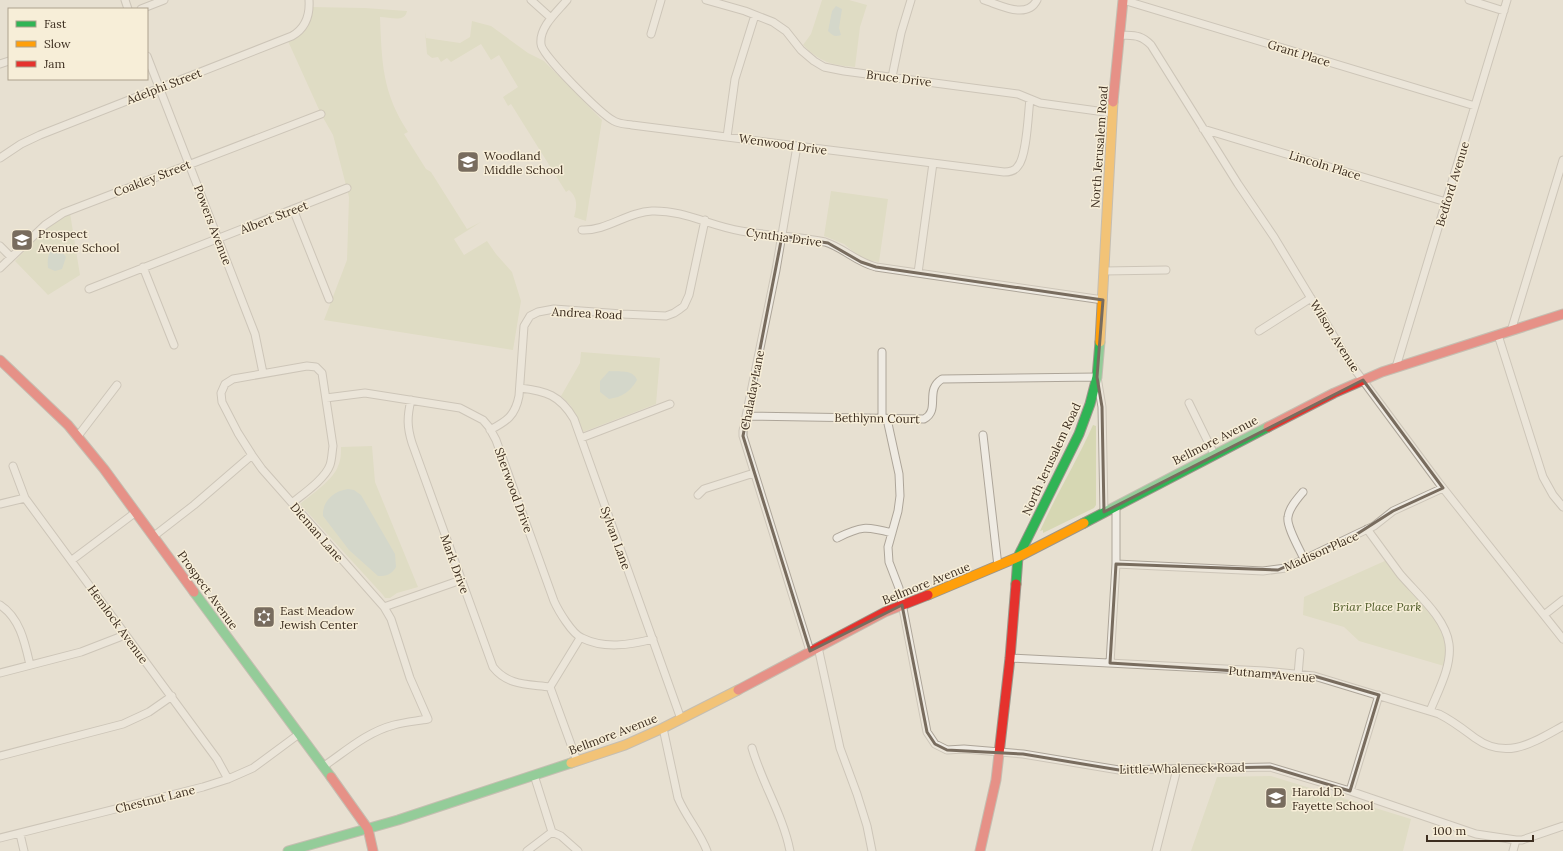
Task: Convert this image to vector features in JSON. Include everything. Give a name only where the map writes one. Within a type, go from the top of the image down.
[{"type":"main road","name":"North Jerusalem Road","points":[[980,851],[996,780],[1010,658],[1018,557],[1079,434],[1090,404],[1097,377],[1100,356],[1112,113],[1124,0]]},
{"type":"main road","name":"Bellmore Avenue","points":[[288,851],[368,829],[625,745],[663,728],[885,612],[1018,557],[1334,393],[1363,380],[1416,360],[1563,314]]},
{"type":"main road","name":"Prospect Avenue","points":[[0,360],[78,436],[136,512],[324,766],[368,829],[373,851]]},
{"type":"street","points":[[144,8],[164,0]]},
{"type":"street","name":"Adelphi Street","points":[[0,158],[20,144],[40,135],[296,34],[303,27],[308,16],[309,0]]},
{"type":"street","points":[[531,0],[552,18],[567,0]]},
{"type":"street","points":[[651,34],[661,0]]},
{"type":"street","name":"Bruce Drive","points":[[706,0],[773,22],[786,31],[807,56],[824,66],[844,71],[1018,94],[1040,103],[1112,113]]},
{"type":"street","points":[[892,77],[901,34],[911,0]]},
{"type":"street","points":[[984,0],[1021,11],[1027,10],[1034,5],[1037,0]]},
{"type":"street","name":"Grant Place","points":[[1124,0],[1475,106]]},
{"type":"street","points":[[1469,0],[1504,10]]},
{"type":"street","name":"Bedford Avenue","points":[[1396,367],[1507,0]]},
{"type":"street","points":[[727,137],[735,79],[754,15]]},
{"type":"street","name":"Wenwood Drive","points":[[552,18],[541,36],[540,45],[548,58],[608,118],[615,122],[632,125],[1010,172],[1018,168],[1022,159],[1030,99]]},
{"type":"street","name":"Wilson Avenue","points":[[1120,35],[1140,36],[1151,45],[1203,129],[1274,237],[1350,363],[1443,488],[1563,639]]},
{"type":"street","name":"Powers Avenue","points":[[148,58],[256,334],[263,373]]},
{"type":"street","name":"Coakley Street","points":[[0,268],[45,225],[63,213],[189,163],[321,114]]},
{"type":"street","name":"Lincoln Place","points":[[1203,129],[1446,202]]},
{"type":"street","name":"Chaladay Lane","points":[[797,146],[792,169],[786,218],[743,436],[754,473],[814,649],[840,748],[867,826],[872,851]]},
{"type":"street","points":[[1511,331],[1563,160]]},
{"type":"street","points":[[918,273],[933,163]]},
{"type":"street","name":"Albert Street","points":[[89,289],[347,188]]},
{"type":"street","points":[[293,209],[329,299]]},
{"type":"street","name":"Cynthia Drive","points":[[582,230],[609,225],[633,214],[652,211],[682,213],[740,231],[825,242],[838,247],[864,264],[880,268],[1103,300]]},
{"type":"street","name":"Andrea Road","points":[[490,430],[509,419],[517,405],[520,388],[524,326],[530,316],[538,312],[554,309],[666,316],[674,313],[684,306],[689,295],[705,220]]},
{"type":"street","points":[[0,246],[11,258]]},
{"type":"street","points":[[143,268],[174,345]]},
{"type":"street","points":[[1104,271],[1166,270]]},
{"type":"street","points":[[1259,331],[1311,298]]},
{"type":"street","points":[[1498,335],[1543,477],[1553,495],[1563,507]]},
{"type":"street","name":"Little Whaleneck Road","points":[[882,352],[885,419],[899,474],[900,496],[898,511],[888,547],[889,562],[899,588],[927,732],[935,744],[947,750],[964,749],[999,751],[1119,770],[1270,767],[1350,791],[1476,834],[1522,840],[1563,826]]},
{"type":"street","name":"Dieman Lane","points":[[324,766],[358,742],[377,731],[394,725],[428,719],[410,678],[391,619],[384,607],[292,503],[252,455],[238,433],[222,402],[221,393],[225,384],[233,379],[307,366],[316,367],[322,373],[326,398]]},
{"type":"street","points":[[1097,377],[1102,407],[1104,512]]},
{"type":"street","name":"Bethlynn Court","points":[[746,416],[924,419],[929,417],[932,410],[933,390],[936,382],[942,379],[1097,377]]},
{"type":"street","points":[[78,436],[117,385]]},
{"type":"street","name":"Sylvan Lane","points":[[520,388],[544,392],[560,401],[574,420],[653,639],[680,719]]},
{"type":"street","name":"Sherwood Drive","points":[[326,398],[365,393],[460,408],[483,420],[499,448],[554,601],[564,619],[580,638]]},
{"type":"street","points":[[292,503],[320,479],[330,465],[333,446],[326,398]]},
{"type":"street","name":"Mark Drive","points":[[411,400],[408,410],[407,426],[412,443],[460,580],[493,667],[502,677],[513,682],[550,687]]},
{"type":"street","points":[[1189,403],[1214,454]]},
{"type":"street","points":[[581,438],[670,404]]},
{"type":"street","points":[[983,434],[998,566]]},
{"type":"street","points":[[154,536],[194,505],[252,455]]},
{"type":"street","name":"Hemlock Avenue","points":[[13,466],[24,498],[72,560],[125,635],[172,696],[217,759],[228,779]]},
{"type":"street","points":[[698,495],[704,490],[754,473]]},
{"type":"street","name":"Madison Place","points":[[1116,564],[1263,571],[1286,568],[1367,529],[1393,511],[1443,488]]},
{"type":"street","points":[[1303,492],[1296,501],[1288,517],[1289,526],[1304,559]]},
{"type":"street","points":[[0,504],[24,498]]},
{"type":"street","points":[[1110,663],[1116,564],[1116,506]]},
{"type":"street","points":[[72,560],[136,512]]},
{"type":"street","points":[[837,538],[852,530],[871,527],[892,533]]},
{"type":"street","points":[[1367,529],[1401,574],[1441,622],[1446,632],[1449,644],[1447,668],[1430,711]]},
{"type":"street","points":[[384,607],[460,580]]},
{"type":"street","points":[[1544,615],[1563,600]]},
{"type":"street","points":[[0,605],[10,613],[20,630],[30,665]]},
{"type":"street","points":[[0,673],[82,652],[125,635]]},
{"type":"street","points":[[576,761],[550,687],[580,638],[614,645],[629,645],[653,639]]},
{"type":"street","points":[[1298,675],[1300,652]]},
{"type":"street","name":"Putnam Avenue","points":[[1010,658],[1264,671],[1314,676],[1430,711],[1451,720],[1476,739],[1487,745],[1500,748],[1524,746],[1563,726]]},
{"type":"street","points":[[1350,791],[1379,695]]},
{"type":"street","points":[[0,756],[123,724],[149,712],[172,696]]},
{"type":"street","points":[[663,728],[678,798],[683,809],[704,842],[707,851]]},
{"type":"street","name":"Chestnut Lane","points":[[0,838],[203,787],[228,779],[252,768],[299,734]]},
{"type":"street","points":[[752,748],[756,764],[774,804],[790,851]]},
{"type":"street","points":[[1156,851],[1177,769]]},
{"type":"street","points":[[534,775],[552,832],[561,836],[578,851]]},
{"type":"street","points":[[527,851],[552,832]]},
{"type":"street","points":[[20,834],[24,851]]},
{"type":"street","points":[[1513,851],[1516,840]]},
{"type":"highlighted area","points":[[782,236],[828,243],[861,262],[876,267],[1103,300],[1097,377],[1102,407],[1104,512],[1363,380],[1443,488],[1393,511],[1357,534],[1278,570],[1116,564],[1110,663],[1314,676],[1379,695],[1350,791],[1270,767],[1119,770],[1023,754],[947,750],[935,744],[927,732],[902,605],[810,651],[743,436]]},
{"type":"green space","points":[[822,0],[849,0],[867,5],[860,27],[855,67],[826,62],[809,51],[803,45],[811,34]]},
{"type":"green space","points":[[310,7],[365,8],[407,11],[406,15],[400,18],[380,17],[383,63],[388,90],[399,117],[408,132],[404,134],[426,169],[431,172],[467,229],[481,222],[454,239],[464,255],[487,241],[512,272],[521,301],[513,350],[324,320],[347,260],[349,197],[333,135],[321,114],[287,39],[296,34]]},
{"type":"green space","points":[[472,21],[491,26],[528,53],[544,61],[602,120],[586,221],[574,217],[576,206],[574,196],[569,190],[566,192],[511,104],[508,106],[503,97],[518,87],[499,55],[491,60],[481,44],[451,62],[447,58],[441,62],[438,57],[432,58],[427,54],[425,31],[426,38],[460,43],[470,37]]},
{"type":"green space","points":[[831,191],[888,199],[879,262],[867,260],[856,254],[844,244],[824,236]]},
{"type":"green space","points":[[70,213],[80,275],[48,295],[15,261],[49,225]]},
{"type":"green space","points":[[581,352],[660,358],[656,404],[583,432],[571,406],[561,396],[580,363]]},
{"type":"green space","points":[[1093,425],[1096,426],[1096,505],[1094,508],[1043,533],[1043,530],[1040,531]]},
{"type":"green space","points":[[372,446],[375,482],[418,587],[397,593],[390,598],[385,598],[300,504],[322,486],[336,471],[340,461],[341,447]]},
{"type":"green space","name":"Briar Place Park","points":[[1387,560],[1441,626],[1447,652],[1444,666],[1359,641],[1344,627],[1303,615],[1304,597]]},
{"type":"green space","name":"Harold D. Fayette School","points":[[1271,776],[1411,819],[1403,851],[1191,851],[1217,777]]},
{"type":"shaded area","points":[[836,6],[842,9],[839,28],[841,35],[837,36],[828,31],[832,11]]},
{"type":"shaded area","points":[[57,246],[66,257],[62,269],[55,271],[48,268],[48,261],[50,253]]},
{"type":"shaded area","points":[[609,371],[629,373],[635,376],[637,380],[632,388],[625,393],[618,397],[609,399],[600,392],[600,381]]},
{"type":"shaded area","points":[[348,489],[354,490],[361,495],[395,554],[396,567],[392,572],[384,576],[378,576],[349,550],[323,516],[323,511],[327,501],[334,494]]},
{"type":"traffic: fast","points":[[1016,584],[1018,557],[1079,434],[1090,404],[1097,377],[1100,342]]},
{"type":"traffic: fast","points":[[1084,523],[1268,427]]},
{"type":"traffic: fast","points":[[194,592],[331,777]]},
{"type":"traffic: fast","points":[[288,851],[398,820],[571,763]]},
{"type":"traffic: slow","points":[[1100,342],[1113,102]]},
{"type":"traffic: slow","points":[[928,595],[1018,557],[1084,523]]},
{"type":"traffic: slow","points":[[571,763],[625,745],[663,728],[738,690]]},
{"type":"traffic: jam","points":[[1113,102],[1123,0]]},
{"type":"traffic: jam","points":[[1268,427],[1334,393],[1382,372],[1563,314]]},
{"type":"traffic: jam","points":[[0,360],[68,425],[104,469],[194,592]]},
{"type":"traffic: jam","points":[[980,851],[996,780],[1010,658],[1016,584]]},
{"type":"traffic: jam","points":[[738,690],[885,612],[928,595]]},
{"type":"traffic: jam","points":[[331,777],[368,829],[373,851]]},
{"type":"place","name":"Woodland Middle School","points":[[468,162]]},
{"type":"place","name":"Prospect Avenue School","points":[[22,240]]},
{"type":"place","name":"East Meadow Jewish Center","points":[[264,617]]},
{"type":"place","name":"Harold D. Fayette School","points":[[1276,798]]}]
